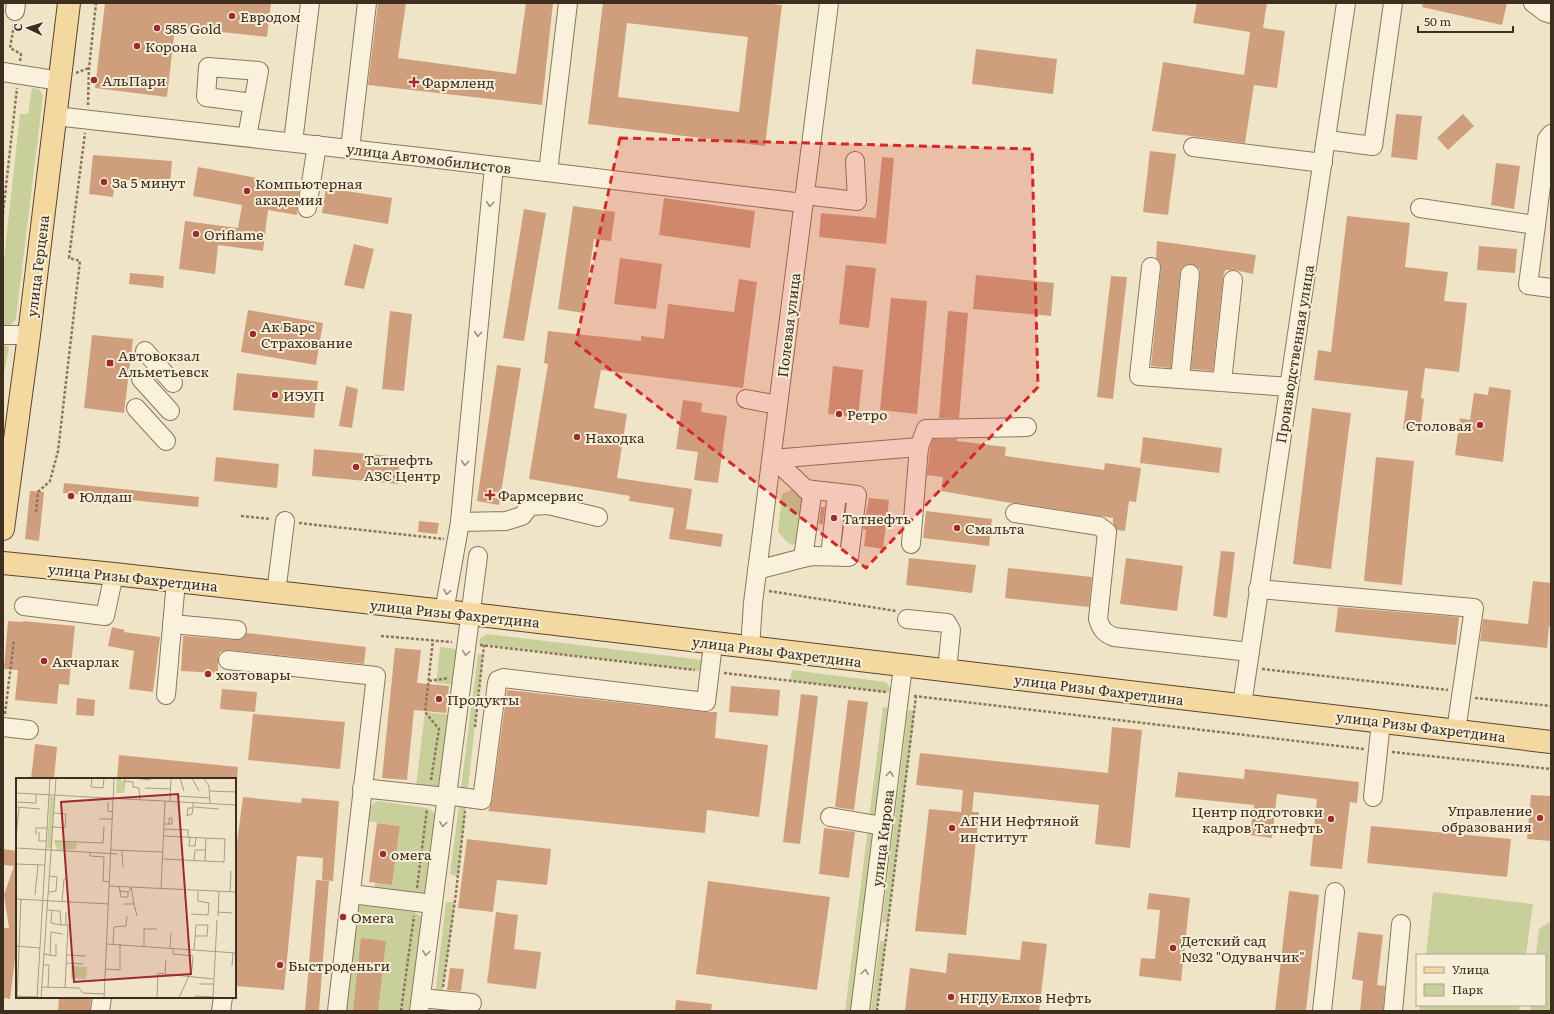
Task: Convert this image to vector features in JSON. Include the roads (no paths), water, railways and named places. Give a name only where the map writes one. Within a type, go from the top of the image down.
[{"type":"main road","name":"улица Герцена","points":[[3,529],[29,335],[55,116],[68,77],[69,3]]},
{"type":"main road","name":"улица Ризы Фахретдина","points":[[3,563],[471,614],[713,644],[1551,742]]},
{"type":"street","points":[[293,142],[310,3]]},
{"type":"street","points":[[350,149],[367,3]]},
{"type":"street","points":[[548,172],[568,3]]},
{"type":"street","name":"Полевая улица","points":[[750,648],[757,570],[773,460],[778,405],[829,3]]},
{"type":"street","name":"Производственная улица","points":[[1242,705],[1258,589],[1327,140],[1346,3]]},
{"type":"street","points":[[1327,140],[1373,146],[1393,3]]},
{"type":"street","points":[[1533,3],[1545,12],[1551,14]]},
{"type":"street","points":[[11,73],[68,77]]},
{"type":"street","points":[[247,137],[253,103]]},
{"type":"street","name":"улица Автомобилистов","points":[[55,116],[548,172],[804,199],[857,201],[854,161]]},
{"type":"street","points":[[1551,134],[1547,139],[1528,286],[1551,288]]},
{"type":"street","points":[[307,208],[318,145]]},
{"type":"street","points":[[1193,146],[1323,163]]},
{"type":"street","points":[[444,612],[460,522],[494,166]]},
{"type":"street","points":[[1420,208],[1536,225]]},
{"type":"street","points":[[1151,267],[1139,376],[1289,387]]},
{"type":"street","points":[[1180,379],[1190,274]]},
{"type":"street","points":[[1222,382],[1233,280]]},
{"type":"street","points":[[3,335],[29,335]]},
{"type":"street","points":[[145,351],[173,383]]},
{"type":"street","points":[[141,379],[170,411]]},
{"type":"street","points":[[746,399],[778,405]]},
{"type":"street","points":[[136,408],[166,441]]},
{"type":"street","points":[[911,544],[919,448],[926,429],[1027,427]]},
{"type":"street","points":[[773,460],[919,448]]},
{"type":"street","points":[[757,570],[816,556],[849,557],[857,495],[821,491],[773,460]]},
{"type":"street","points":[[816,556],[812,495],[821,491]]},
{"type":"street","points":[[460,522],[506,521],[522,516],[530,506],[548,505],[598,517]]},
{"type":"street","points":[[1015,514],[1099,526],[1107,532],[1098,619],[1100,628],[1106,633],[1114,637],[1249,659]]},
{"type":"street","points":[[276,593],[285,521]]},
{"type":"street","points":[[472,1003],[442,1000],[420,1004],[424,903],[440,796],[471,614],[478,556]]},
{"type":"street","points":[[24,606],[105,616],[114,574]]},
{"type":"street","points":[[166,695],[176,581]]},
{"type":"street","points":[[1258,589],[1474,608],[1456,731]]},
{"type":"street","points":[[907,619],[947,623],[951,630],[947,671]]},
{"type":"street","points":[[172,624],[237,630]]},
{"type":"street","points":[[362,788],[482,800],[498,680],[503,678],[706,702],[713,644]]},
{"type":"street","points":[[228,660],[376,676],[337,1011]]},
{"type":"street","name":"улица Кирова","points":[[860,1011],[903,666]]},
{"type":"street","points":[[1373,797],[1381,722]]},
{"type":"street","points":[[3,727],[29,730]]},
{"type":"street","points":[[830,817],[883,826]]},
{"type":"street","points":[[1322,1011],[1335,892]]},
{"type":"street","points":[[351,894],[424,903]]},
{"type":"street","points":[[1393,1011],[1402,924]]},
{"type":"street","points":[[100,1011],[102,998]]},
{"type":"street","points":[[221,1011],[223,998]]},
{"type":"place","name":"Евродом","points":[[232,16]]},
{"type":"place","name":"585 Gold","points":[[157,28]]},
{"type":"place","name":"Корона","points":[[137,46]]},
{"type":"place","name":"АльПари","points":[[94,80]]},
{"type":"place","name":"Фармленд","points":[[414,82]]},
{"type":"place","name":"За 5 минут","points":[[104,182]]},
{"type":"place","name":"Компьютерная академия","points":[[247,191]]},
{"type":"place","name":"Oriflame","points":[[196,234]]},
{"type":"place","name":"Ак Барс Страхование","points":[[253,334]]},
{"type":"place","name":"Автовокзал Альметьевск","points":[[110,363]]},
{"type":"place","name":"ИЭУП","points":[[275,395]]},
{"type":"place","name":"Ретро","points":[[839,414]]},
{"type":"place","name":"Столовая","points":[[1480,425]]},
{"type":"place","name":"Находка","points":[[577,437]]},
{"type":"place","name":"Татнефть АЗС Центр","points":[[356,467]]},
{"type":"place","name":"Фармсервис","points":[[490,495]]},
{"type":"place","name":"Юлдаш","points":[[71,496]]},
{"type":"place","name":"Татнефть","points":[[834,518]]},
{"type":"place","name":"Смальта","points":[[957,528]]},
{"type":"place","name":"Акчарлак","points":[[44,661]]},
{"type":"place","name":"хозтовары","points":[[208,674]]},
{"type":"place","name":"Продукты","points":[[439,699]]},
{"type":"place","name":"Управление образования","points":[[1540,818]]},
{"type":"place","name":"Центр подготовки кадров Татнефть","points":[[1331,819]]},
{"type":"place","name":"АГНИ Нефтяной институт","points":[[952,828]]},
{"type":"place","name":"омега","points":[[383,854]]},
{"type":"place","name":"Омега","points":[[343,917]]},
{"type":"place","name":"Детский сад №32 \"Одуванчик\"","points":[[1173,948]]},
{"type":"place","name":"Быстроденьги","points":[[280,965]]},
{"type":"place","name":"НГДУ Елхов Нефть","points":[[951,997]]}]
